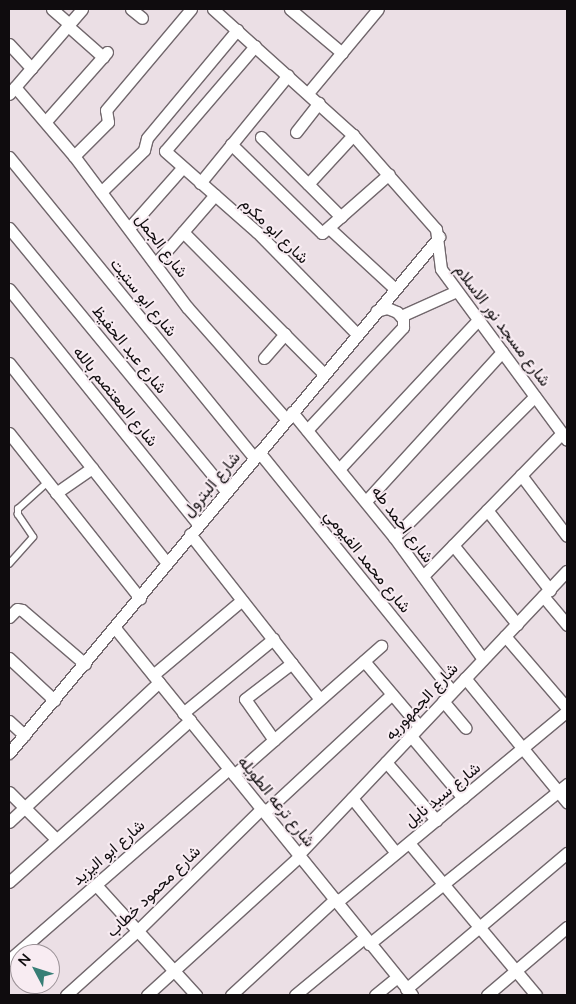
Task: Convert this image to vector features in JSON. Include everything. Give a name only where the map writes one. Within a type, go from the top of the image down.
[{"type":"street","points":[[46,121],[105,54],[68,25],[52,9]]},
{"type":"street","points":[[12,90],[82,9]]},
{"type":"street","points":[[131,9],[142,18]]},
{"type":"street","points":[[74,156],[108,122],[106,110],[191,9]]},
{"type":"street","points":[[213,9],[308,93],[352,135],[389,174],[436,229],[439,237]]},
{"type":"street","points":[[290,9],[342,53]]},
{"type":"street","points":[[308,93],[375,10]]},
{"type":"street","points":[[102,192],[144,150],[148,136],[237,30]]},
{"type":"street","points":[[9,44],[31,68]]},
{"type":"street","name":"شارع ابو مكرم","points":[[255,46],[167,148],[166,154],[257,232],[357,334]]},
{"type":"street","points":[[200,182],[288,75]]},
{"type":"street","name":"شارع الجمل","points":[[12,90],[46,121],[156,263],[187,307],[289,416]]},
{"type":"street","points":[[296,132],[319,103]]},
{"type":"street","points":[[308,184],[352,135]]},
{"type":"street","points":[[261,137],[341,217]]},
{"type":"street","points":[[231,144],[320,232],[326,230],[389,174]]},
{"type":"street","name":"شارع ابو ستيت","points":[[9,158],[256,454]]},
{"type":"street","points":[[129,228],[182,168]]},
{"type":"street","points":[[156,263],[215,195]]},
{"type":"street","name":"شارع عبد الحفيظ","points":[[9,228],[226,491]]},
{"type":"street","points":[[326,230],[395,289]]},
{"type":"street","points":[[183,232],[324,374]]},
{"type":"street","name":"شارع البترول","points":[[9,753],[140,598],[256,454],[439,237]]},
{"type":"street","name":"شارع مسجد نور الاسلام","points":[[439,237],[439,265],[565,436]]},
{"type":"street","name":"شارع المعتصم بالله","points":[[9,289],[198,524]]},
{"type":"street","points":[[401,316],[457,291]]},
{"type":"street","points":[[307,430],[403,327],[401,316],[392,309],[376,311]]},
{"type":"street","points":[[340,468],[478,320]]},
{"type":"street","points":[[264,358],[285,334]]},
{"type":"street","points":[[366,501],[502,352]]},
{"type":"street","points":[[9,362],[13,376],[92,468],[167,563]]},
{"type":"street","points":[[394,537],[535,396]]},
{"type":"street","name":"شارع احمد طه","points":[[289,416],[307,430],[340,468],[394,537],[483,659]]},
{"type":"street","points":[[9,433],[140,598]]},
{"type":"street","points":[[422,576],[521,475],[565,436]]},
{"type":"street","name":"شارع محمد الفيومي","points":[[256,454],[452,691]]},
{"type":"street","points":[[56,493],[92,468]]},
{"type":"street","points":[[521,475],[567,536]]},
{"type":"street","points":[[487,510],[567,625]]},
{"type":"street","points":[[190,534],[320,699]]},
{"type":"street","points":[[453,545],[517,624]]},
{"type":"street","name":"شارع الجمهوريه","points":[[147,995],[299,855],[410,735],[567,572]]},
{"type":"street","points":[[9,822],[156,678],[242,600]]},
{"type":"street","points":[[13,613],[24,611],[85,664]]},
{"type":"street","name":"شارع ترعه الطويله","points":[[115,628],[409,992]]},
{"type":"street","points":[[505,636],[567,709]]},
{"type":"street","points":[[9,882],[273,639]]},
{"type":"street","name":"شارع ابو اليزيد","points":[[9,960],[232,772],[274,740],[381,646]]},
{"type":"street","points":[[9,658],[54,700]]},
{"type":"street","points":[[364,661],[419,726]]},
{"type":"street","points":[[274,740],[245,699],[292,663]]},
{"type":"street","points":[[465,678],[524,748],[563,788],[567,802]]},
{"type":"street","name":"شارع محمود خطاب","points":[[66,995],[138,931],[263,810],[392,694]]},
{"type":"street","points":[[443,701],[466,728]]},
{"type":"street","name":"شارع سيد نايل","points":[[231,995],[336,901],[524,748],[567,709]]},
{"type":"street","points":[[9,722],[24,735]]},
{"type":"street","points":[[410,735],[463,798]]},
{"type":"street","points":[[386,762],[436,820]]},
{"type":"street","points":[[295,995],[563,788]]},
{"type":"street","points":[[9,792],[56,839]]},
{"type":"street","points":[[352,798],[396,853]]},
{"type":"street","points":[[409,843],[536,995]]},
{"type":"street","points":[[409,992],[567,853]]},
{"type":"street","points":[[96,885],[196,995]]},
{"type":"street","points":[[487,995],[567,927]]},
{"type":"street","points":[[375,995],[397,978]]},
{"type":"lane","points":[[9,564],[32,537],[18,515],[18,509],[48,482]]}]
